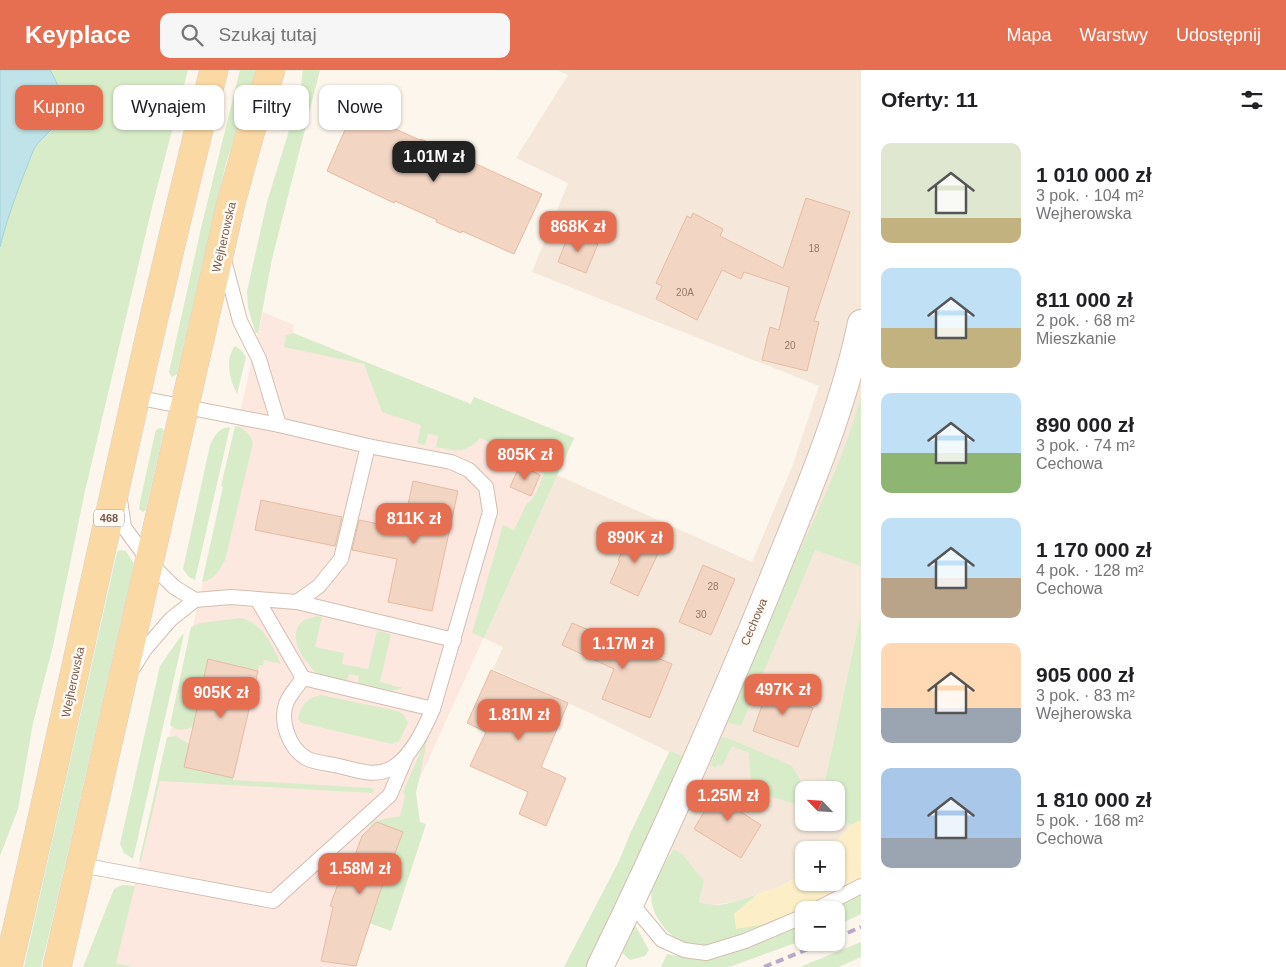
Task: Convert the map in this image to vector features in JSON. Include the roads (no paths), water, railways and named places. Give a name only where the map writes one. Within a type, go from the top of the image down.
[{"type":"main road","name":"Wejherowska","points":[[8,967],[40,832],[135,397],[214,70]]},
{"type":"main road","name":"Wejherowska","points":[[57,967],[221,248],[250,134],[271,70]]},
{"type":"street","name":"Cechowa","points":[[600,967],[701,750],[824,451],[853,360],[861,323]]},
{"type":"lane","points":[[221,248],[240,321],[259,358],[279,425]]},
{"type":"lane","points":[[135,397],[279,425],[368,446],[451,462],[469,470],[486,486],[490,512],[454,640],[433,709],[424,731],[407,754],[392,768],[373,774],[306,758],[295,749],[287,736],[284,720],[286,703],[303,678]]},
{"type":"lane","points":[[297,602],[319,586],[340,559],[368,446]]},
{"type":"lane","points":[[117,480],[124,527],[150,563],[174,587],[194,600]]},
{"type":"lane","points":[[120,696],[134,664],[145,649],[171,619],[194,600],[232,597],[297,602],[454,640]]},
{"type":"lane","points":[[257,599],[303,678],[433,709]]},
{"type":"lane","points":[[81,865],[273,901],[390,795],[407,754]]},
{"type":"lane","points":[[832,901],[861,886]]},
{"type":"lane","points":[[631,903],[662,940],[684,950],[706,953],[745,941],[795,920]]},
{"type":"water","points":[[0,70],[50,70],[57,85],[15,85],[15,130],[51,130],[37,144],[33,152],[11,210],[0,247]]},
{"type":"railway","points":[[845,934],[861,927]]},
{"type":"railway","points":[[764,967],[803,951]]}]
